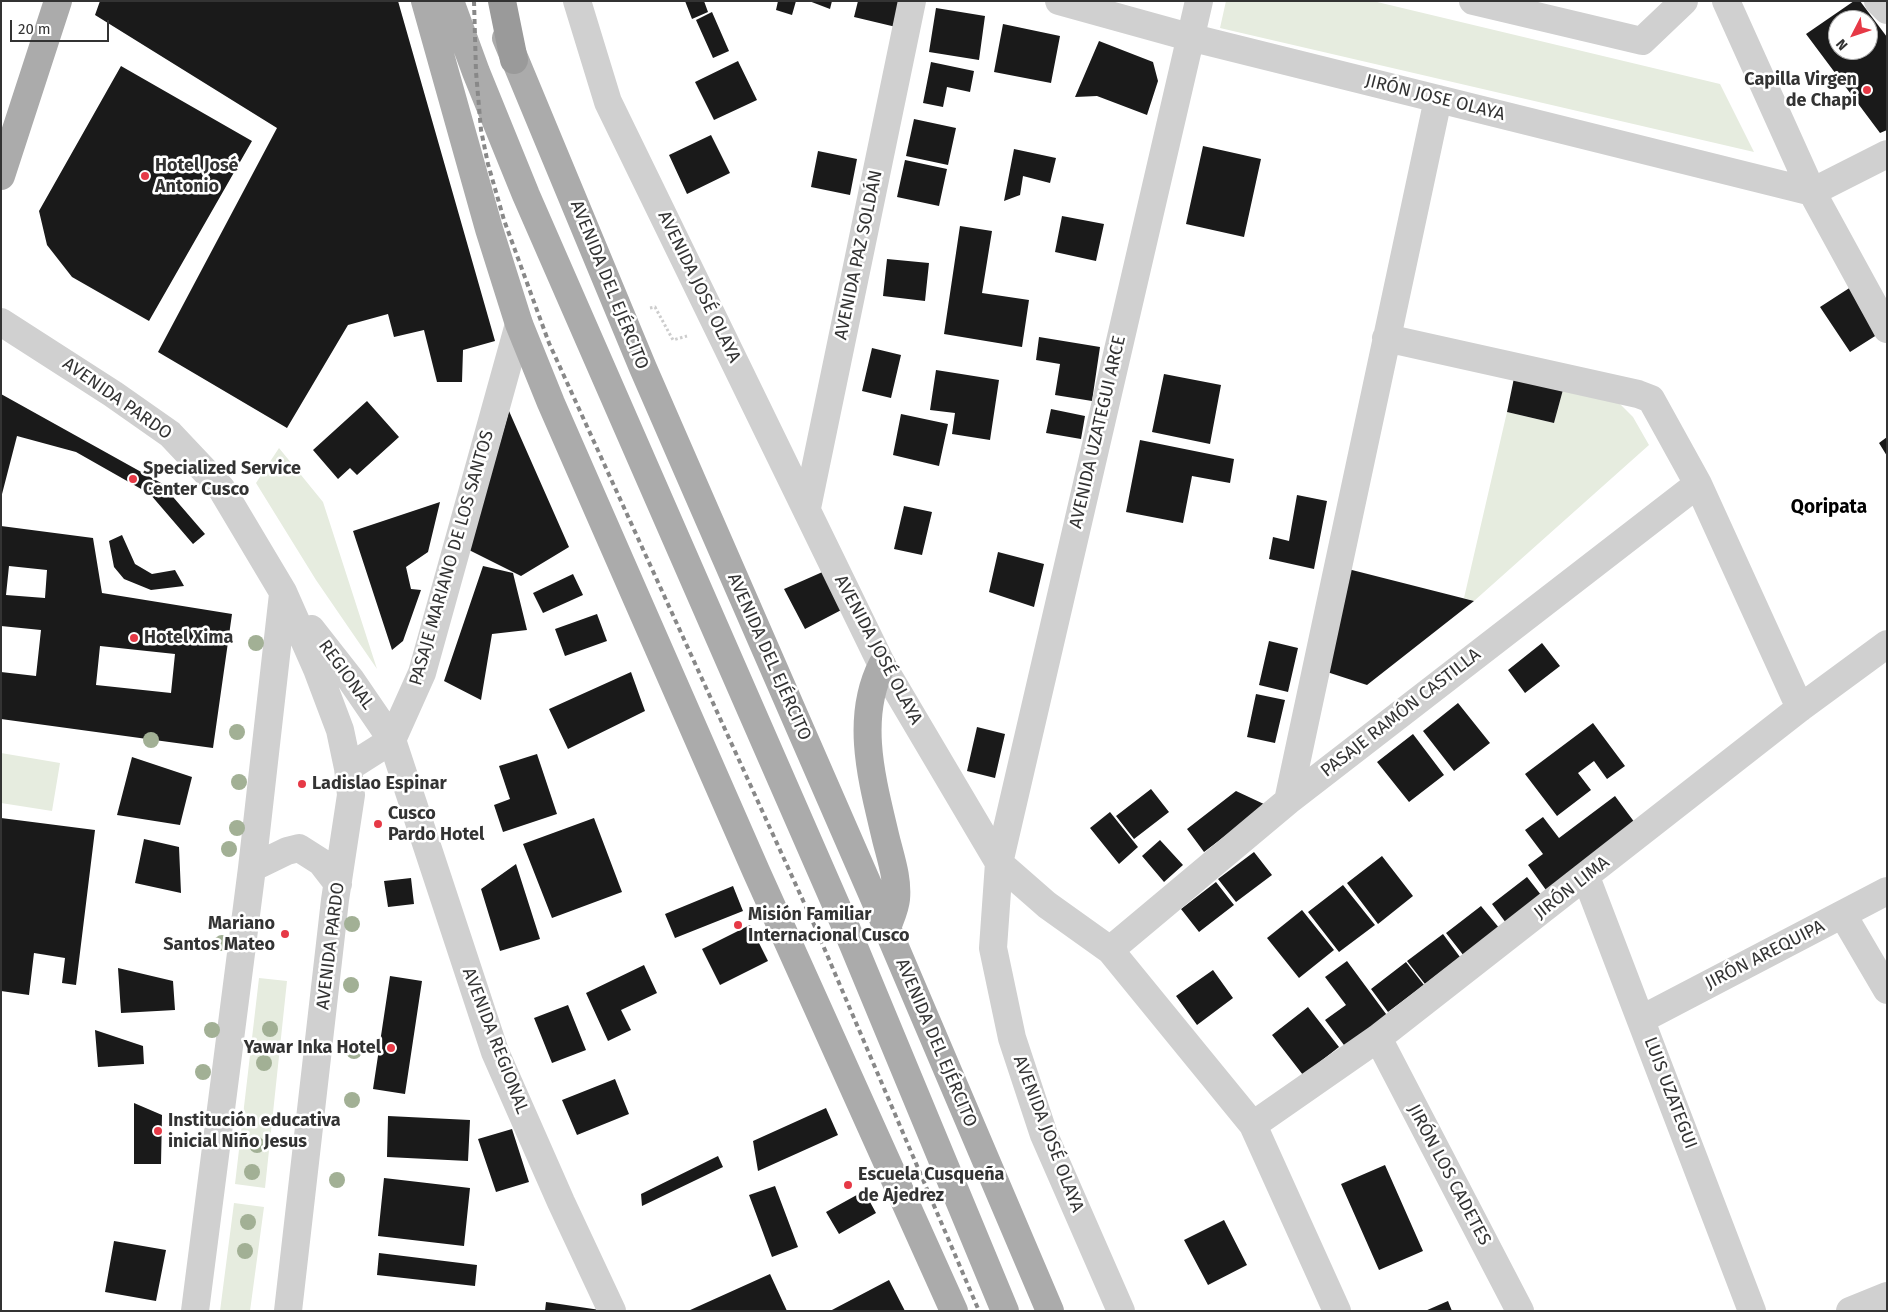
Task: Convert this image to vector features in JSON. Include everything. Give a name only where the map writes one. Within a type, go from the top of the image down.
[{"type":"highway","points":[[502,1],[514,60]]},
{"type":"main road","points":[[1,176],[58,1]]},
{"type":"main road","points":[[425,1],[460,131],[519,324],[551,403],[721,790],[954,1311]]},
{"type":"main road","points":[[450,1],[476,72],[526,196],[847,930],[1004,1311]]},
{"type":"main road","name":"AVENIDA DEL EJÉRCITO","points":[[493,1],[514,60],[578,208],[643,368],[887,928],[1050,1311]]},
{"type":"main road","points":[[882,665],[874,682],[868,713],[870,772],[896,878],[896,900],[887,928]]},
{"type":"street","name":"AVENIDA JOSÉ OLAYA","points":[[577,1],[608,102],[882,665],[999,863],[993,948],[1012,1038],[1044,1135],[1121,1311]]},
{"type":"street","name":"AVENIDA PAZ SOLDÁN","points":[[807,508],[912,1]]},
{"type":"street","name":"JIRÓN JOSE OLAYA","points":[[1059,1],[1189,37],[1812,192]]},
{"type":"street","name":"AVENIDA UZATEGUI ARCE","points":[[999,863],[1198,1]]},
{"type":"street","points":[[1473,1],[1642,41],[1684,1]]},
{"type":"street","points":[[1726,1],[1812,192],[1887,329]]},
{"type":"street","points":[[1878,1],[1887,10]]},
{"type":"street","points":[[1288,801],[1438,99]]},
{"type":"street","points":[[1812,192],[1887,154]]},
{"type":"street","name":"AVENIDA PARDO","points":[[1,322],[113,394],[170,434],[221,488],[283,592],[318,668],[340,730],[348,768],[351,795],[338,884],[288,1311]]},
{"type":"street","name":"PASAJE MARIANO DE LOS SANTOS","points":[[395,752],[422,673],[519,324]]},
{"type":"street","points":[[1386,338],[1638,394],[1651,399],[1698,484],[1800,708]]},
{"type":"street","name":"PASAJE RAMÓN CASTILLA","points":[[1110,950],[1288,801],[1698,484]]},
{"type":"street","points":[[195,1311],[252,868],[283,592]]},
{"type":"street","name":"REGIONAL","points":[[283,592],[351,680],[395,752]]},
{"type":"street","name":"JIRÓN LIMA","points":[[1254,1125],[1378,1038],[1800,708],[1887,644]]},
{"type":"street","points":[[348,768],[395,752]]},
{"type":"street","name":"AVENIDA REGIONAL","points":[[395,752],[496,1052],[561,1202],[612,1311]]},
{"type":"street","points":[[252,868],[287,851],[300,848],[321,862],[338,884]]},
{"type":"street","points":[[999,863],[1047,905],[1110,950],[1254,1125],[1337,1311]]},
{"type":"street","name":"LUIS UZATEGUI","points":[[1586,877],[1642,1019],[1752,1311]]},
{"type":"street","name":"JIRÓN AREQUIPA","points":[[1642,1019],[1887,891]]},
{"type":"street","points":[[1843,915],[1887,990]]},
{"type":"street","name":"JIRÓN LOS CADETES","points":[[1378,1038],[1520,1311]]},
{"type":"street","points":[[1850,1311],[1887,1296]]},
{"type":"path","points":[[646,308],[655,308],[673,340],[720,329]]},
{"type":"shaded area","points":[[1226,1],[1373,1],[1720,84],[1754,152],[1220,28]]},
{"type":"shaded area","points":[[1564,386],[1614,398],[1633,417],[1649,445],[1474,601],[1464,598],[1507,412],[1554,423]]},
{"type":"shaded area","points":[[279,448],[323,502],[377,669],[316,580],[256,483]]},
{"type":"shaded area","points":[[1,753],[60,763],[52,811],[1,803]]},
{"type":"shaded area","points":[[259,978],[287,981],[265,1188],[235,1184]]},
{"type":"shaded area","points":[[234,1203],[264,1207],[250,1311],[220,1311]]},
{"type":"building","points":[[100,1],[398,1],[495,341],[463,350],[462,382],[437,382],[424,330],[394,337],[388,314],[348,325],[287,428],[158,352],[277,128],[95,15]]},
{"type":"building","points":[[685,1],[704,1],[708,12],[692,19]]},
{"type":"building","points":[[778,1],[796,1],[792,15],[776,10]]},
{"type":"building","points":[[809,1],[832,1],[830,9]]},
{"type":"building","points":[[858,1],[902,1],[896,27],[854,17]]},
{"type":"building","name":"Capilla Virgen de Chapi","points":[[1854,1],[1860,1],[1867,10],[1841,10]]},
{"type":"building","points":[[936,8],[985,16],[979,60],[929,52]]},
{"type":"building","points":[[712,12],[729,51],[713,58],[696,20]]},
{"type":"building","name":"Capilla Virgen de Chapi","points":[[1828,19],[1828,60],[1878,60],[1878,25],[1887,37],[1887,130],[1880,133],[1806,34]]},
{"type":"building","points":[[1003,24],[1060,36],[1051,83],[994,72]]},
{"type":"building","points":[[1099,41],[1153,62],[1158,81],[1147,115],[1097,96],[1075,97]]},
{"type":"building","points":[[738,61],[757,100],[714,120],[695,82]]},
{"type":"building","points":[[931,62],[974,71],[970,92],[947,87],[943,107],[923,103]]},
{"type":"building","name":"Hotel José Antonio","points":[[121,66],[252,141],[149,321],[72,277],[47,245],[39,211]]},
{"type":"building","points":[[914,119],[956,128],[948,165],[906,156]]},
{"type":"building","points":[[711,135],[730,173],[687,194],[669,155]]},
{"type":"building","points":[[1203,146],[1261,159],[1244,237],[1186,224]]},
{"type":"building","points":[[1014,149],[1056,158],[1050,183],[1023,176],[1020,195],[1004,201]]},
{"type":"building","points":[[818,151],[857,159],[850,195],[811,187]]},
{"type":"building","points":[[905,160],[947,169],[939,206],[897,197]]},
{"type":"building","points":[[1062,216],[1104,224],[1096,261],[1055,252]]},
{"type":"building","points":[[960,226],[992,231],[982,293],[1029,300],[1022,347],[944,334]]},
{"type":"building","points":[[887,259],[929,263],[925,301],[883,296]]},
{"type":"building","points":[[1854,285],[1883,331],[1850,352],[1820,307]]},
{"type":"building","points":[[1039,337],[1100,347],[1092,401],[1055,395],[1060,364],[1036,360]]},
{"type":"building","points":[[872,348],[901,355],[891,398],[862,391]]},
{"type":"building","points":[[936,370],[999,380],[990,440],[952,434],[955,413],[930,410]]},
{"type":"building","points":[[1164,374],[1221,385],[1210,444],[1152,432]]},
{"type":"building","points":[[1514,378],[1564,386],[1554,423],[1507,412]]},
{"type":"building","points":[[1,394],[161,483],[205,534],[193,544],[150,494],[76,452],[17,436],[1,498]]},
{"type":"building","points":[[367,401],[399,437],[357,475],[350,468],[338,479],[313,450]]},
{"type":"building","points":[[1051,409],[1085,416],[1081,439],[1046,433]]},
{"type":"building","points":[[509,411],[569,547],[521,576],[469,550]]},
{"type":"building","points":[[901,414],[948,424],[939,466],[893,455]]},
{"type":"building","points":[[1887,437],[1887,456],[1879,443]]},
{"type":"building","points":[[1140,440],[1234,459],[1230,483],[1192,476],[1183,523],[1126,512]]},
{"type":"building","points":[[1297,495],[1327,501],[1314,569],[1269,559],[1273,537],[1289,541]]},
{"type":"building","points":[[440,502],[428,552],[406,567],[411,589],[421,590],[403,641],[392,650],[353,531]]},
{"type":"building","points":[[904,506],[932,512],[922,555],[894,549]]},
{"type":"building","name":"Hotel Xima","points":[[1,526],[93,538],[102,593],[232,614],[213,748],[1,719],[1,672],[36,676],[41,630],[1,626]],"holes":[[[9,566],[47,570],[45,598],[6,595]],[[100,646],[175,654],[171,693],[96,685]]]},
{"type":"building","points":[[122,535],[135,564],[152,574],[175,570],[184,586],[151,590],[124,579],[114,567],[109,541]]},
{"type":"building","points":[[998,552],[1044,564],[1034,607],[989,592]]},
{"type":"building","points":[[483,566],[513,573],[527,630],[492,634],[481,700],[444,681]]},
{"type":"building","points":[[1348,569],[1474,601],[1367,685],[1327,672]]},
{"type":"building","points":[[827,570],[847,607],[805,629],[784,589]]},
{"type":"building","points":[[573,574],[583,595],[543,613],[533,593]]},
{"type":"building","points":[[597,614],[607,641],[565,656],[555,629]]},
{"type":"building","points":[[1269,641],[1298,648],[1288,692],[1259,685]]},
{"type":"building","points":[[1542,643],[1560,666],[1525,693],[1508,670]]},
{"type":"building","points":[[631,672],[645,711],[568,749],[549,709]]},
{"type":"building","points":[[1256,694],[1285,700],[1275,743],[1247,737]]},
{"type":"building","points":[[1458,703],[1490,743],[1454,771],[1423,731]]},
{"type":"building","points":[[1593,723],[1625,766],[1607,779],[1594,761],[1578,773],[1591,790],[1557,816],[1525,774]]},
{"type":"building","points":[[977,727],[1005,734],[995,778],[967,771]]},
{"type":"building","points":[[1413,734],[1444,775],[1409,802],[1377,762]]},
{"type":"building","points":[[537,754],[557,814],[503,832],[494,805],[510,799],[499,766]]},
{"type":"building","points":[[132,757],[192,777],[180,825],[117,815]]},
{"type":"building","points":[[1151,789],[1169,812],[1134,839],[1116,816]]},
{"type":"building","points":[[1236,791],[1266,805],[1204,852],[1187,829]]},
{"type":"building","points":[[1615,796],[1635,823],[1546,890],[1528,865],[1543,854],[1525,830],[1543,817],[1559,838]]},
{"type":"building","points":[[1110,812],[1138,847],[1119,864],[1090,828]]},
{"type":"building","points":[[1,818],[95,830],[76,985],[62,983],[65,958],[34,953],[29,995],[1,991]]},
{"type":"building","points":[[594,818],[622,892],[552,918],[523,844]]},
{"type":"building","points":[[144,839],[179,847],[181,893],[135,883]]},
{"type":"building","points":[[1160,840],[1183,865],[1164,882],[1142,856]]},
{"type":"building","points":[[1254,852],[1272,875],[1236,902],[1218,879]]},
{"type":"building","points":[[1382,856],[1413,896],[1378,924],[1347,883]]},
{"type":"building","points":[[516,864],[540,939],[500,951],[481,889]]},
{"type":"building","points":[[1527,877],[1545,900],[1509,927],[1492,904]]},
{"type":"building","points":[[411,878],[414,904],[388,907],[384,881]]},
{"type":"building","points":[[1216,882],[1234,905],[1199,932],[1181,909]]},
{"type":"building","points":[[1343,885],[1375,925],[1339,952],[1308,912]]},
{"type":"building","points":[[733,886],[743,911],[675,938],[665,914]]},
{"type":"building","points":[[1481,906],[1500,929],[1464,956],[1446,933]]},
{"type":"building","points":[[1302,910],[1334,950],[1299,978],[1267,938]]},
{"type":"building","points":[[750,925],[768,961],[720,985],[702,949]]},
{"type":"building","points":[[1443,934],[1460,957],[1425,984],[1407,961]]},
{"type":"building","points":[[1347,961],[1389,1018],[1347,1049],[1325,1020],[1346,1005],[1325,977]]},
{"type":"building","points":[[1406,962],[1424,985],[1388,1012],[1371,989]]},
{"type":"building","points":[[644,965],[657,993],[621,1010],[631,1030],[608,1041],[586,993]]},
{"type":"building","points":[[118,968],[173,981],[175,1010],[121,1013]]},
{"type":"building","points":[[1213,970],[1233,998],[1197,1025],[1176,996]]},
{"type":"building","points":[[390,976],[422,981],[405,1094],[373,1089]]},
{"type":"building","points":[[568,1005],[586,1050],[552,1063],[534,1018]]},
{"type":"building","points":[[1308,1007],[1339,1047],[1303,1075],[1272,1035]]},
{"type":"building","points":[[95,1030],[143,1046],[144,1064],[98,1067]]},
{"type":"building","points":[[615,1079],[629,1114],[577,1135],[562,1100]]},
{"type":"building","points":[[134,1103],[162,1115],[161,1164],[134,1164]]},
{"type":"building","points":[[826,1108],[838,1135],[758,1171],[753,1141]]},
{"type":"building","points":[[388,1116],[470,1120],[468,1161],[387,1157]]},
{"type":"building","points":[[512,1129],[529,1182],[496,1192],[478,1139]]},
{"type":"building","points":[[718,1156],[723,1167],[642,1206],[641,1194]]},
{"type":"building","points":[[1385,1165],[1423,1251],[1379,1270],[1341,1184]]},
{"type":"building","points":[[384,1178],[470,1188],[464,1246],[378,1236]]},
{"type":"building","points":[[775,1186],[798,1247],[772,1257],[749,1195]]},
{"type":"building","points":[[864,1191],[876,1213],[839,1234],[826,1212]]},
{"type":"building","points":[[1224,1220],[1247,1265],[1208,1285],[1184,1240]]},
{"type":"building","points":[[114,1241],[166,1250],[156,1301],[105,1292]]},
{"type":"building","points":[[379,1253],[477,1265],[475,1286],[377,1275]]},
{"type":"building","points":[[770,1274],[787,1311],[688,1311]]},
{"type":"building","points":[[889,1280],[905,1311],[830,1311]]},
{"type":"building","points":[[1448,1301],[1452,1311],[1425,1311]]},
{"type":"building","points":[[546,1302],[600,1310],[545,1311]]},
{"type":"railway","points":[[474,1],[476,72],[481,130],[488,164],[504,220],[549,343],[816,929],[979,1311]]},
{"type":"place","name":"Capilla Virgen de Chapi","points":[[1867,90]]},
{"type":"place","name":"Hotel José Antonio","points":[[145,176]]},
{"type":"place","name":"Specialized Service Center Cusco","points":[[133,479]]},
{"type":"place","name":"Hotel Xima","points":[[134,638]]},
{"type":"place","name":"Ladislao Espinar","points":[[302,784]]},
{"type":"place","name":"Cusco Pardo Hotel","points":[[378,824]]},
{"type":"place","name":"Misión Familiar Internacional Cusco","points":[[738,925]]},
{"type":"place","name":"Mariano Santos Mateo","points":[[285,934]]},
{"type":"place","name":"Yawar Inka Hotel","points":[[391,1048]]},
{"type":"place","name":"Institución educativa inicial Niño Jesus","points":[[158,1131]]},
{"type":"place","name":"Escuela Cusqueña de Ajedrez","points":[[848,1185]]},
{"type":"district","name":"Qoripata","points":[[1829,508]]}]
